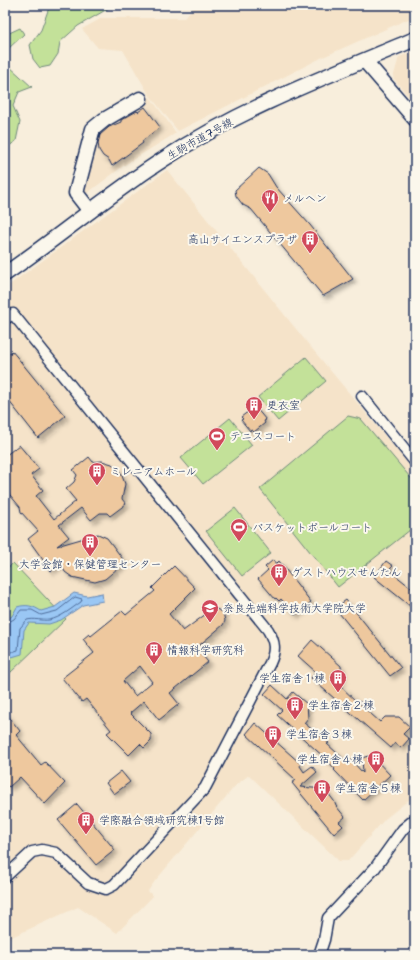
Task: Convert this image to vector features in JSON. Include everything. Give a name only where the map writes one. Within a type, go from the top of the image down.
[{"type":"street","name":"生駒市道7号線","points":[[5,274],[90,211],[164,159],[196,140],[289,92],[415,39]]},
{"type":"street","points":[[365,61],[415,119]]},
{"type":"street","points":[[90,211],[76,192],[94,128],[104,120],[140,99]]},
{"type":"street","points":[[5,319],[13,314],[23,326],[268,630],[273,639],[274,647],[270,663],[205,788],[114,885],[106,889],[88,883],[56,853],[42,850],[32,852],[5,877]]},
{"type":"street","points":[[362,396],[415,462]]},
{"type":"street","points":[[319,955],[324,940],[328,918],[375,868],[403,829],[415,819]]},
{"type":"shaded area","points":[[196,5],[415,5],[415,16],[323,57],[178,131],[148,93],[123,50],[98,48],[82,29],[102,18],[184,18]]},
{"type":"shaded area","points":[[415,51],[415,104],[393,78],[399,57]]},
{"type":"shaded area","points":[[150,97],[176,133],[126,164],[86,194],[82,190],[95,137],[111,119]]},
{"type":"shaded area","name":"奈良先端科学技術大学院大学","points":[[167,170],[309,345],[415,472],[415,795],[385,819],[348,861],[339,861],[249,775],[236,785],[155,881],[148,891],[153,896],[117,933],[78,907],[5,940],[5,288]]},
{"type":"green space","points":[[50,5],[110,5],[109,8],[78,26],[60,42],[58,54],[50,66],[40,68],[33,59],[30,45],[41,30]]},
{"type":"green space","points":[[20,28],[24,34],[8,49],[9,66],[32,87],[19,92],[13,106],[20,122],[16,141],[5,149],[5,35]]},
{"type":"green space","name":"テニスコート","points":[[306,357],[326,381],[278,421],[258,397]]},
{"type":"green space","points":[[348,416],[361,419],[415,483],[415,526],[338,587],[260,489]]},
{"type":"green space","name":"テニスコート","points":[[230,418],[252,445],[203,484],[181,458]]},
{"type":"green space","name":"バスケットボールコート","points":[[235,508],[271,553],[242,576],[206,531]]},
{"type":"green space","points":[[13,563],[66,619],[10,673],[5,668],[5,571]]},
{"type":"water","points":[[74,593],[87,596],[102,593],[103,601],[83,605],[61,620],[49,624],[29,623],[24,630],[22,654],[12,657],[5,653],[5,621],[12,616],[17,607],[30,606],[41,611],[55,607]]},
{"type":"building","points":[[145,107],[160,127],[142,141],[143,143],[112,166],[109,160],[103,156],[99,150],[98,143],[100,135],[109,127],[121,122],[121,120]]},
{"type":"building","name":"高山サイエンスプラザ","points":[[259,168],[268,174],[276,187],[310,225],[353,279],[323,296],[251,209],[243,205],[236,196],[235,190]]},
{"type":"building","points":[[12,351],[65,416],[38,438],[5,396],[5,357]]},
{"type":"building","name":"更衣室","points":[[253,408],[256,408],[266,420],[264,421],[265,423],[254,432],[252,430],[250,431],[241,420],[243,419],[241,417]]},
{"type":"building","points":[[19,445],[39,469],[31,475],[43,490],[36,496],[54,519],[76,501],[66,489],[74,482],[77,475],[73,470],[89,457],[93,462],[102,461],[112,464],[121,473],[125,484],[122,499],[126,504],[110,516],[107,513],[100,513],[91,520],[81,508],[59,525],[69,537],[57,546],[98,534],[107,538],[125,562],[105,579],[95,582],[72,577],[65,572],[60,563],[51,571],[28,539],[38,531],[21,512],[20,507],[5,489],[5,456]]},
{"type":"building","name":"ゲストハウスせんたん","points":[[273,560],[276,564],[279,561],[311,602],[295,615],[281,599],[279,601],[276,598],[275,599],[258,579],[268,570],[265,567]]},
{"type":"building","points":[[386,561],[393,566],[389,570],[415,591],[415,610],[374,577]]},
{"type":"building","points":[[174,566],[195,588],[169,614],[183,631],[214,608],[223,612],[225,621],[223,625],[196,648],[208,662],[170,693],[179,704],[159,720],[144,701],[130,713],[151,734],[151,741],[144,748],[140,744],[129,755],[107,733],[111,730],[86,699],[82,702],[62,678],[94,653],[83,639],[89,634],[91,636],[122,611],[126,615],[155,591],[152,588]],"holes":[[[140,666],[152,682],[135,696],[123,681]]]},
{"type":"building","points":[[346,600],[401,668],[390,676],[335,608]]},
{"type":"building","name":"学生宿舎１棟","points":[[312,640],[341,666],[342,679],[338,684],[357,702],[361,702],[361,705],[380,722],[385,717],[399,717],[410,727],[403,734],[409,739],[401,748],[395,743],[391,748],[311,678],[316,672],[298,656]]},
{"type":"building","points":[[272,685],[287,699],[293,692],[307,704],[308,718],[304,723],[329,743],[327,744],[347,762],[350,759],[363,773],[362,758],[368,756],[374,762],[376,760],[390,775],[363,800],[334,770],[335,769],[325,758],[277,715],[282,710],[264,694]]},
{"type":"building","points":[[5,712],[20,731],[16,735],[41,765],[45,762],[65,783],[45,804],[20,777],[9,787],[5,783]]},
{"type":"building","points":[[255,723],[301,764],[300,766],[304,772],[312,766],[317,772],[300,787],[325,789],[334,801],[345,817],[339,822],[343,826],[334,834],[292,783],[296,780],[246,734]]},
{"type":"building","points":[[121,771],[130,782],[114,794],[106,783]]},
{"type":"building","name":"学際融合領域研究棟1号館","points":[[77,804],[115,850],[96,865],[58,820]]},
{"type":"place","name":"メルヘン","points":[[270,213]]},
{"type":"place","name":"高山サイエンスプラザ","points":[[310,254]]},
{"type":"place","name":"更衣室","points":[[254,420]]},
{"type":"place","name":"テニスコート","points":[[217,451]]},
{"type":"place","name":"ミレニアムホール","points":[[97,486]]},
{"type":"place","name":"バスケットボールコート","points":[[239,542]]},
{"type":"place","name":"大学会館・保健管理センター","points":[[90,557]]},
{"type":"place","name":"ゲストハウスせんたん","points":[[279,587]]},
{"type":"place","name":"奈良先端科学技術大学院大学","points":[[210,623]]},
{"type":"place","name":"情報科学研究科","points":[[154,665]]},
{"type":"place","name":"学生宿舎１棟","points":[[338,693]]},
{"type":"place","name":"学生宿舎２棟","points":[[295,720]]},
{"type":"place","name":"学生宿舎３棟","points":[[273,749]]},
{"type":"place","name":"学生宿舎４棟","points":[[376,774]]},
{"type":"place","name":"学生宿舎５棟","points":[[322,803]]},
{"type":"place","name":"学際融合領域研究棟1号館","points":[[86,835]]}]
